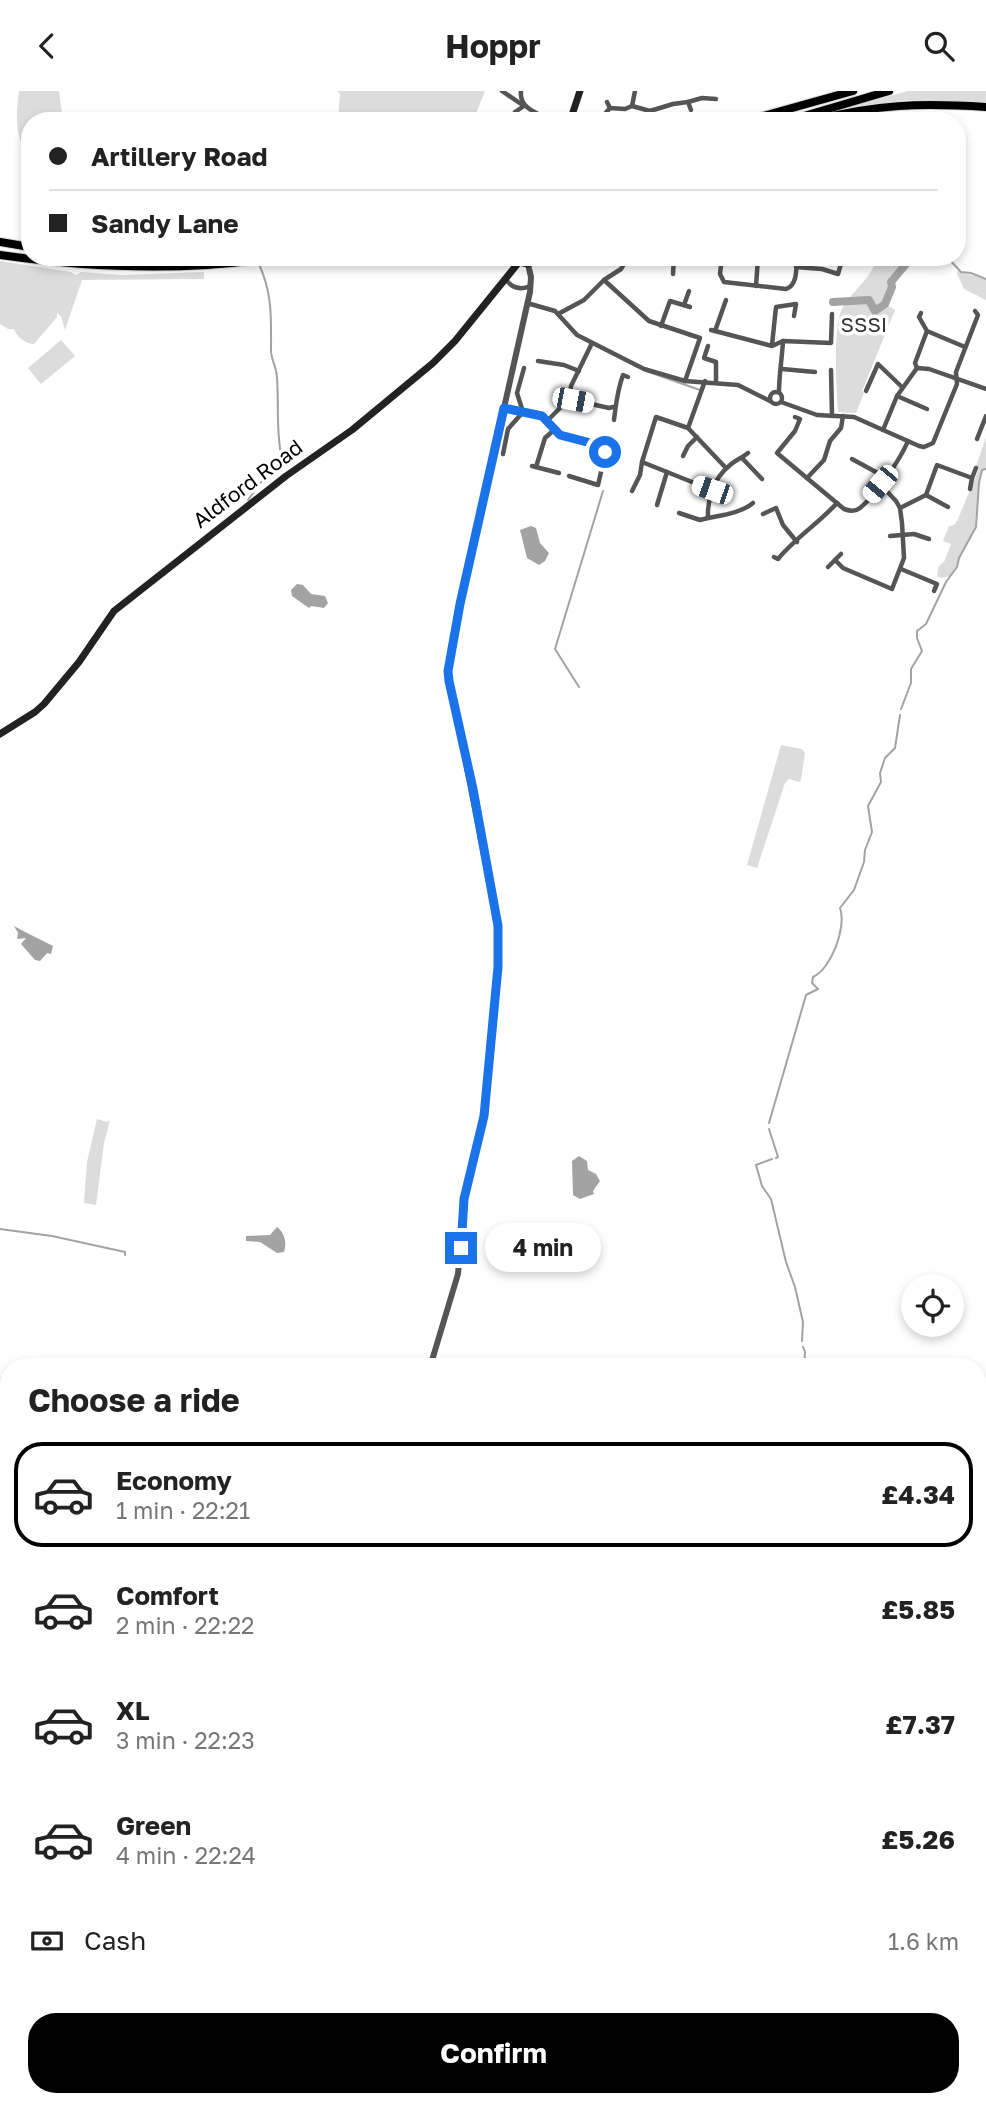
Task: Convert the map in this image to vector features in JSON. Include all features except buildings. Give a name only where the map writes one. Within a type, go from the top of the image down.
[{"type":"highway","points":[[777,112],[853,91]]},
{"type":"highway","points":[[818,112],[889,91]]},
{"type":"highway","points":[[849,112],[903,104],[986,107]]},
{"type":"highway","points":[[0,243],[21,246]]},
{"type":"highway","points":[[0,255],[21,258]]},
{"type":"highway","points":[[113,266],[185,266]]},
{"type":"main road","points":[[573,112],[580,91]]},
{"type":"main road","name":"Aldford Road","points":[[0,734],[44,704],[79,662],[114,611],[256,499],[352,430],[455,341],[514,266]]},
{"type":"street","points":[[502,91],[535,112]]},
{"type":"street","points":[[521,91],[524,106]]},
{"type":"street","points":[[632,106],[635,91]]},
{"type":"street","points":[[610,108],[625,109],[632,106],[650,111],[702,98],[716,99]]},
{"type":"street","points":[[607,102],[610,108]]},
{"type":"street","points":[[688,102],[691,110]]},
{"type":"street","points":[[514,112],[524,106]]},
{"type":"street","points":[[606,112],[610,108]]},
{"type":"street","points":[[433,1358],[458,1274],[464,1199],[484,1116],[498,967],[498,926],[448,671],[460,604],[527,303],[530,266]]},
{"type":"street","points":[[558,314],[584,300],[623,266]]},
{"type":"street","points":[[672,274],[673,266]]},
{"type":"street","points":[[721,266],[722,280],[786,289],[791,288],[794,282],[796,267],[821,269],[839,275],[841,266]]},
{"type":"street","points":[[755,286],[757,266]]},
{"type":"street","points":[[505,278],[509,284],[518,288],[530,285]]},
{"type":"street","points":[[604,281],[631,307],[660,327],[700,335],[685,381]]},
{"type":"street","points":[[660,327],[667,300],[687,306],[689,291]]},
{"type":"street","points":[[527,303],[555,310],[577,335],[644,369],[685,381],[716,381],[738,385],[770,399],[775,404],[783,402],[817,415],[854,417],[925,447],[933,443],[957,384],[956,372],[979,314]]},
{"type":"street","points":[[727,303],[713,331],[772,346],[783,341],[831,344],[832,314]]},
{"type":"street","points":[[772,346],[776,306],[796,304],[794,316]]},
{"type":"street","points":[[769,312],[775,313]]},
{"type":"street","points":[[918,315],[927,331],[966,347]]},
{"type":"street","points":[[883,430],[902,387],[914,375],[917,368],[915,363],[927,331]]},
{"type":"street","points":[[783,341],[782,369],[778,379],[778,391],[783,402]]},
{"type":"street","points":[[548,421],[569,399],[592,343]]},
{"type":"street","points":[[708,346],[704,358],[716,362],[716,381]]},
{"type":"street","points":[[538,361],[564,365],[579,371]]},
{"type":"street","points":[[866,391],[876,362],[902,387]]},
{"type":"street","points":[[523,412],[517,393],[524,368]]},
{"type":"street","points":[[917,368],[929,369],[986,389]]},
{"type":"street","points":[[782,369],[815,371]]},
{"type":"street","points":[[831,370],[832,416]]},
{"type":"street","points":[[614,421],[614,407],[624,375]]},
{"type":"street","points":[[688,428],[705,381]]},
{"type":"street","points":[[770,399],[773,393],[778,391]]},
{"type":"street","points":[[897,396],[927,409]]},
{"type":"street","points":[[569,399],[614,407]]},
{"type":"street","points":[[504,408],[542,416],[565,437],[607,444],[600,486],[569,476]]},
{"type":"street","points":[[503,454],[508,429],[523,412]]},
{"type":"street","points":[[635,489],[653,416],[688,428],[726,468]]},
{"type":"street","points":[[807,478],[824,460],[830,441],[841,428],[843,416]]},
{"type":"street","points":[[977,439],[984,428],[986,416]]},
{"type":"street","points":[[777,453],[795,431],[800,419]]},
{"type":"street","points":[[555,429],[543,441],[534,466],[559,473]]},
{"type":"street","points":[[685,454],[698,437]]},
{"type":"street","points":[[771,448],[844,509],[856,510],[901,458],[908,440]]},
{"type":"street","points":[[708,518],[712,490],[726,468],[748,453]]},
{"type":"street","points":[[742,458],[760,475]]},
{"type":"street","points":[[852,459],[857,465],[885,477]]},
{"type":"street","points":[[642,462],[712,490]]},
{"type":"street","points":[[900,508],[926,495],[934,464],[947,466],[972,478]]},
{"type":"street","points":[[970,489],[976,468]]},
{"type":"street","points":[[657,505],[667,472]]},
{"type":"street","points":[[835,560],[844,568],[891,592],[904,558],[900,508],[893,496],[880,484]]},
{"type":"street","points":[[926,495],[945,507]]},
{"type":"street","points":[[679,513],[700,520],[732,513],[753,503]]},
{"type":"street","points":[[778,559],[837,503]]},
{"type":"street","points":[[763,514],[778,507],[783,525],[797,542]]},
{"type":"street","points":[[890,537],[902,535],[929,539]]},
{"type":"street","points":[[828,567],[841,554]]},
{"type":"street","points":[[901,569],[938,581],[934,591]]},
{"type":"green space","points":[[19,91],[59,91],[62,112],[21,112],[21,143],[17,117]]},
{"type":"green space","points":[[337,91],[485,91],[477,112],[339,112],[340,94]]},
{"type":"green space","points":[[908,91],[986,91],[986,103],[908,100],[836,111]]},
{"type":"green space","points":[[0,261],[76,275],[81,272],[122,275],[204,272],[204,279],[82,280],[65,330],[61,316],[57,313],[57,317],[34,344],[22,339],[14,329],[0,324]]},
{"type":"green space","name":"SSSI","points":[[874,266],[904,266],[891,282],[892,287],[885,304],[895,310],[862,391],[864,393],[856,413],[838,412],[837,327],[843,307]]},
{"type":"green space","points":[[958,269],[986,279],[986,300],[964,289],[957,274]]},
{"type":"green space","points":[[61,340],[75,356],[41,384],[28,368]]},
{"type":"green space","points":[[986,437],[986,469],[982,471],[979,483],[976,527],[951,576],[941,578],[937,576],[938,568],[944,562],[951,544],[943,541],[949,526],[957,521],[979,469],[976,466]]},
{"type":"green space","points":[[781,745],[802,749],[805,753],[801,780],[799,782],[789,779],[785,783],[757,868],[747,865]]},
{"type":"green space","points":[[97,1119],[107,1122],[110,1120],[104,1143],[96,1205],[84,1203],[87,1162]]},
{"type":"shaded area","points":[[531,526],[536,528],[540,543],[549,553],[539,565],[527,558],[520,530]]},
{"type":"shaded area","points":[[297,584],[303,585],[311,594],[325,596],[328,603],[324,608],[309,608],[292,596],[291,590]]},
{"type":"shaded area","points":[[14,926],[53,946],[51,954],[47,953],[40,961],[35,960],[21,944],[26,938],[17,939],[18,933]]},
{"type":"shaded area","points":[[579,1156],[587,1161],[588,1170],[596,1174],[600,1181],[593,1191],[594,1194],[580,1199],[573,1195],[572,1161]]},
{"type":"shaded area","points":[[277,1227],[285,1238],[284,1252],[277,1253],[260,1242],[246,1241],[246,1236],[270,1235]]},
{"type":"waterway","points":[[248,500],[267,474],[268,464],[281,454],[277,375],[271,352],[270,306],[260,266]]},
{"type":"waterway","points":[[833,302],[869,300],[875,311],[885,304],[892,287],[891,282],[904,266]]},
{"type":"waterway","points":[[955,266],[961,272],[986,279]]},
{"type":"waterway","points":[[646,371],[700,390]]},
{"type":"waterway","points":[[901,709],[911,683],[911,669],[922,651],[917,631],[926,624],[976,527],[979,483],[982,470],[986,469]]},
{"type":"waterway","points":[[579,687],[555,649],[603,491]]},
{"type":"waterway","points":[[769,1123],[806,995],[818,989],[812,983],[813,977],[826,966],[836,947],[841,926],[840,908],[854,890],[864,862],[865,850],[872,832],[868,806],[881,782],[880,773],[885,758],[895,748],[900,715]]},
{"type":"waterway","points":[[769,1129],[778,1157],[776,1158]]},
{"type":"waterway","points":[[772,1159],[756,1165],[762,1186],[771,1199],[786,1262],[795,1287],[803,1322],[802,1341]]},
{"type":"waterway","points":[[0,1229],[52,1236],[125,1252],[125,1255]]},
{"type":"waterway","points":[[803,1347],[805,1358]]},
{"type":"route","points":[[461,1248],[464,1199],[484,1116],[498,967],[498,926],[473,789],[449,681],[448,671],[460,604],[504,408],[542,416],[560,435],[606,447],[605,452]]}]
